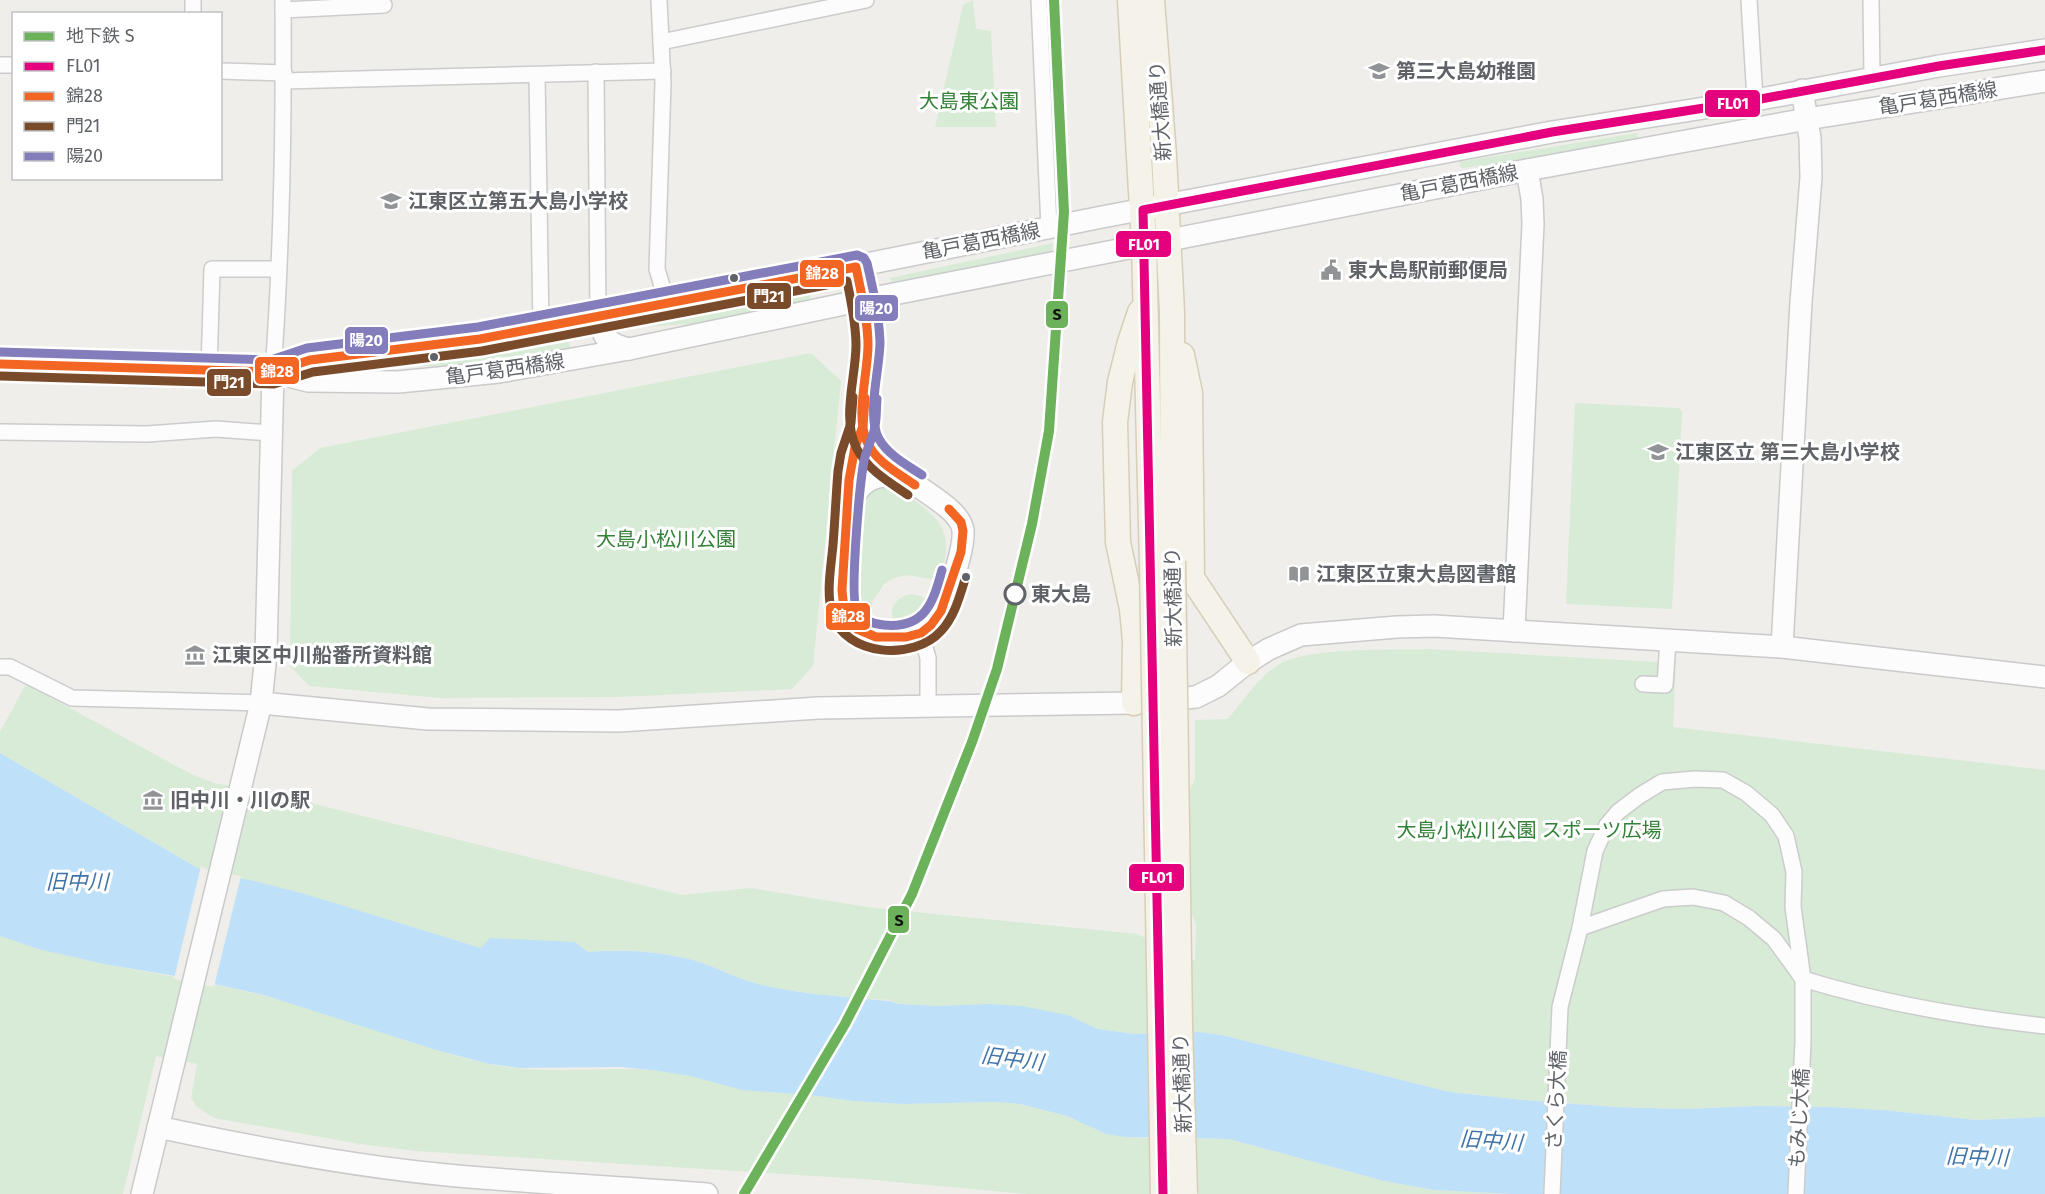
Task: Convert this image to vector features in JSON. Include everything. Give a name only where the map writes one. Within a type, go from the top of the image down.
[{"type":"main road","name":"新大橋通り","points":[[1130,0],[1162,564],[1185,1194]]},
{"type":"main road","name":"新大橋通り","points":[[1152,0],[1172,312],[1162,564],[1163,1194]]},
{"type":"main road","points":[[1134,704],[1136,641],[1118,542],[1115,422],[1127,352],[1145,294]]},
{"type":"main road","points":[[1172,312],[1190,393],[1192,578],[1248,662]]},
{"type":"street","points":[[659,0],[663,70],[657,269],[667,303]]},
{"type":"street","points":[[661,42],[866,0]]},
{"type":"street","points":[[1039,0],[1049,228]]},
{"type":"street","points":[[1749,0],[1755,100]]},
{"type":"street","points":[[1871,0],[1872,77]]},
{"type":"street","points":[[142,1194],[261,703],[266,654],[270,433],[278,269],[283,5],[384,5]]},
{"type":"street","name":"亀戸葛西橋線","points":[[273,372],[310,360],[423,348],[541,329],[1049,228],[1552,132],[2045,50]]},
{"type":"street","points":[[222,71],[283,77],[537,75],[663,70]]},
{"type":"street","points":[[596,72],[603,325],[605,336],[614,345],[629,349]]},
{"type":"street","points":[[537,75],[541,329]]},
{"type":"street","name":"亀戸葛西橋線","points":[[0,364],[273,372],[308,381],[398,382],[471,376],[629,349],[1168,239],[1527,170],[1807,119],[2045,81]]},
{"type":"street","points":[[1782,647],[1801,303],[1811,177],[1807,119],[1802,90]]},
{"type":"street","points":[[1514,631],[1533,225],[1532,199],[1527,170]]},
{"type":"street","points":[[856,267],[863,300],[868,346],[863,426],[852,460],[842,590],[844,610],[856,629],[876,637],[906,637],[921,633],[932,625],[941,611],[961,552],[963,531],[957,515],[877,457],[866,440],[863,426]]},
{"type":"street","points":[[209,370],[212,269],[278,269]]},
{"type":"street","points":[[567,361],[584,347],[585,332],[573,322]]},
{"type":"street","points":[[0,432],[147,434],[216,429],[270,433]]},
{"type":"street","points":[[847,517],[858,488],[868,480],[879,477],[898,477],[915,485]]},
{"type":"street","points":[[0,667],[10,667],[72,698],[261,703],[428,719],[619,721],[783,709],[1134,704],[1196,697],[1218,686],[1248,662],[1269,649],[1301,635],[1434,626],[1782,647],[2045,677]]},
{"type":"street","points":[[921,633],[928,658],[928,706]]},
{"type":"street","points":[[1643,684],[1665,685],[1668,639]]},
{"type":"street","name":"もみじ大橋","points":[[1580,928],[1595,850],[1607,825],[1618,812],[1639,796],[1662,783],[1695,779],[1723,780],[1746,793],[1772,814],[1786,836],[1794,872],[1793,907],[1803,979],[1803,1042],[1796,1194]]},
{"type":"street","points":[[1580,928],[1663,899],[1693,897],[1724,903],[1749,918],[1774,939],[1803,979],[1880,999],[1978,1019],[2045,1026]]},
{"type":"street","name":"さくら大橋","points":[[1552,1194],[1560,1007],[1580,928]]},
{"type":"street","points":[[158,1127],[389,1168],[447,1175],[706,1194]]},
{"type":"green space","name":"大島東公園","points":[[973,0],[976,29],[991,31],[996,127],[935,127],[963,5]]},
{"type":"green space","points":[[1637,133],[1638,139],[1503,164],[1461,168],[1459,162]]},
{"type":"green space","points":[[1053,243],[1052,252],[892,284],[890,278]]},
{"type":"green space","points":[[809,292],[811,302],[703,323],[642,327],[618,332],[616,322],[715,312]]},
{"type":"green space","points":[[567,333],[571,351],[489,366],[403,366],[403,361],[470,353]]},
{"type":"green space","name":"大島小松川公園","points":[[811,353],[841,381],[813,666],[792,689],[619,697],[440,698],[309,686],[290,666],[292,471],[320,448]]},
{"type":"green space","points":[[1575,403],[1679,408],[1682,412],[1672,609],[1566,604]]},
{"type":"green space","points":[[880,487],[902,492],[930,513],[941,526],[946,542],[946,552],[942,570],[936,580],[907,575],[894,578],[884,584],[872,602],[871,628],[862,625],[848,599],[857,510],[871,491]]},
{"type":"green space","points":[[912,594],[923,597],[928,602],[928,613],[914,624],[897,625],[892,615],[894,605],[901,598]]},
{"type":"green space","name":"大島小松川公園 スポーツ広場","points":[[1429,649],[1676,663],[1673,727],[2045,770],[2045,1117],[1976,1120],[1884,1110],[1830,1107],[1757,1106],[1682,1109],[1615,1107],[1524,1100],[1450,1092],[1222,1035],[1199,1032],[1135,1034],[1098,1029],[1068,1015],[898,1004],[890,1000],[807,993],[758,984],[680,957],[641,952],[588,952],[575,942],[481,948],[392,921],[208,874],[0,753],[0,732],[26,684],[191,774],[214,783],[274,794],[682,895],[750,888],[874,908],[1137,934],[1195,961],[1196,925],[1191,910],[1189,791],[1195,779],[1195,720],[1228,719],[1264,676],[1278,665],[1291,659],[1328,652]]},
{"type":"green space","points":[[0,936],[65,955],[291,1002],[431,1049],[489,1064],[550,1070],[652,1070],[853,1101],[903,1104],[995,1102],[1020,1104],[1067,1116],[1106,1134],[1142,1138],[1229,1139],[1384,1181],[1434,1190],[1511,1194],[1027,1194],[863,1179],[416,1151],[360,1144],[214,1118],[196,1106],[191,1098],[197,1064],[156,1056],[123,1194],[0,1194]]},
{"type":"water","name":"旧中川","points":[[0,753],[208,874],[250,880],[305,894],[481,948],[490,938],[575,942],[588,952],[641,951],[680,957],[758,984],[807,993],[890,1001],[898,1004],[1022,1006],[1068,1015],[1098,1029],[1135,1034],[1199,1032],[1222,1035],[1450,1092],[1524,1100],[1615,1107],[1682,1109],[1757,1106],[1830,1107],[1884,1110],[1976,1120],[2045,1117],[2045,1194],[1511,1194],[1434,1190],[1384,1181],[1229,1139],[1125,1137],[1106,1134],[1067,1116],[1020,1104],[995,1102],[903,1104],[853,1101],[811,1095],[742,1090],[690,1076],[652,1070],[620,1067],[519,1068],[489,1064],[436,1050],[264,995],[187,978],[104,964],[38,949],[0,936]]},
{"type":"pier","points":[[201,866],[209,871],[241,876],[214,987],[174,979]]},
{"type":"metro line","name":"S","points":[[744,1194],[845,1024],[912,894],[972,742],[997,669],[1032,524],[1049,431],[1064,212],[1054,0]]},
{"type":"transit line","name":"FL01","points":[[1163,1194],[1143,210],[1552,132],[2045,50]]},
{"type":"transit line","name":"陽20","points":[[0,352],[271,360],[307,348],[478,327],[857,255],[864,258],[867,263],[878,322],[880,342],[874,405],[875,429],[887,450],[922,475]]},
{"type":"transit line","name":"錦28","points":[[0,364],[273,372],[310,360],[480,339],[856,267],[868,335],[862,407],[864,431],[867,442],[876,455],[888,467],[915,485]]},
{"type":"transit line","name":"門21","points":[[0,376],[274,384],[313,372],[482,351],[847,281],[856,337],[850,398],[852,437],[867,463],[908,495]]},
{"type":"transit line","name":"門21","points":[[853,397],[851,423],[841,453],[838,471],[829,597],[832,614],[840,628],[851,639],[866,646],[882,650],[915,647],[929,641],[946,625],[957,605],[966,576]]},
{"type":"transit line","name":"錦28","points":[[865,398],[863,426],[855,447],[849,480],[842,590],[844,610],[857,629],[876,637],[906,637],[921,633],[931,625],[941,611],[961,552],[963,531],[961,522],[949,509]]},
{"type":"transit line","name":"陽20","points":[[877,399],[875,427],[864,461],[858,514],[854,585],[857,611],[866,620],[876,624],[909,623],[918,618],[931,603],[942,570]]},
{"type":"place","name":"第三大島幼稚園","points":[[1379,71]]},
{"type":"place","name":"江東区立第五大島小学校","points":[[391,201]]},
{"type":"place","name":"東大島駅前郵便局","points":[[1331,270]]},
{"type":"place","name":"江東区立 第三大島小学校","points":[[1658,452]]},
{"type":"place","name":"江東区立東大島図書館","points":[[1299,574]]},
{"type":"place","name":"東大島","points":[[1015,594]]},
{"type":"place","name":"江東区中川船番所資料館","points":[[195,655]]},
{"type":"place","name":"旧中川・川の駅","points":[[153,800]]}]
